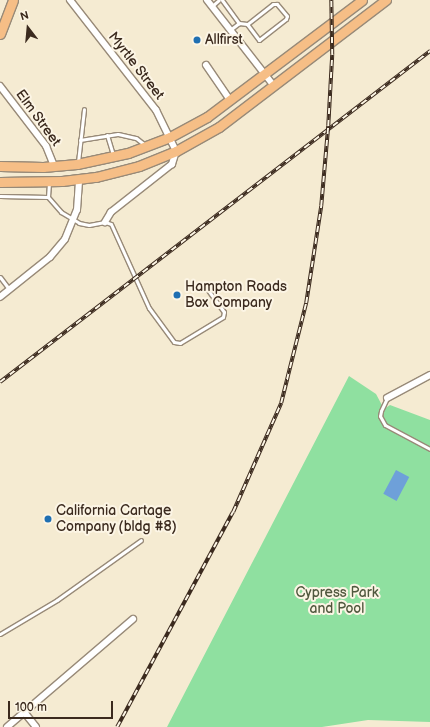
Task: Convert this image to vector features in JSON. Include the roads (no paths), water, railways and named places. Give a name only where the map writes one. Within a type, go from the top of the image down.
[{"type":"main road","points":[[0,34],[13,0]]},
{"type":"main road","points":[[0,166],[54,166],[78,164],[114,156],[148,146],[170,137],[207,117],[362,0]]},
{"type":"main road","points":[[0,182],[49,182],[79,179],[118,172],[176,151],[215,129],[274,86],[386,0]]},
{"type":"street","name":"Myrtle Street","points":[[70,0],[156,110],[176,151]]},
{"type":"street","points":[[207,0],[274,86]]},
{"type":"street","points":[[206,65],[230,100]]},
{"type":"street","name":"Elm Street","points":[[0,86],[46,146],[54,166]]},
{"type":"street","points":[[105,222],[111,212],[172,164],[176,151]]},
{"type":"street","points":[[0,296],[58,249],[65,239],[74,221],[79,194],[79,179]]},
{"type":"street","points":[[388,398],[430,375]]},
{"type":"street","points":[[8,727],[134,619]]},
{"type":"street","points":[[24,712],[36,727]]},
{"type":"lane","points":[[212,6],[220,0],[239,23],[247,24],[273,4],[277,4],[286,16],[286,19],[259,40],[247,24]]},
{"type":"lane","points":[[230,30],[239,23]]},
{"type":"lane","points":[[78,164],[84,109]]},
{"type":"lane","points":[[80,140],[107,135],[127,135],[136,138],[148,146]]},
{"type":"lane","points":[[107,135],[114,156]]},
{"type":"lane","points":[[49,182],[48,197],[60,212],[74,221],[89,225],[105,222],[114,227],[149,308],[174,342],[180,343],[223,317],[224,312],[207,289]]},
{"type":"lane","points":[[0,196],[48,197]]},
{"type":"lane","points":[[0,277],[9,289]]},
{"type":"lane","points":[[388,398],[380,416],[385,425],[430,449]]},
{"type":"lane","points":[[0,634],[57,600],[141,540]]},
{"type":"water","points":[[396,470],[409,477],[397,501],[383,494]]},
{"type":"railway","points":[[117,727],[233,512],[281,403],[306,303],[321,206],[332,55],[331,0]]},
{"type":"railway","points":[[0,382],[430,51]]},
{"type":"place","name":"Allfirst","points":[[197,40]]},
{"type":"place","name":"Hampton Roads Box Company","points":[[177,295]]},
{"type":"place","name":"California Cartage Company (bldg #8)","points":[[48,519]]},
{"type":"park label","name":"Cypress Park and Pool","points":[[337,602]]}]
